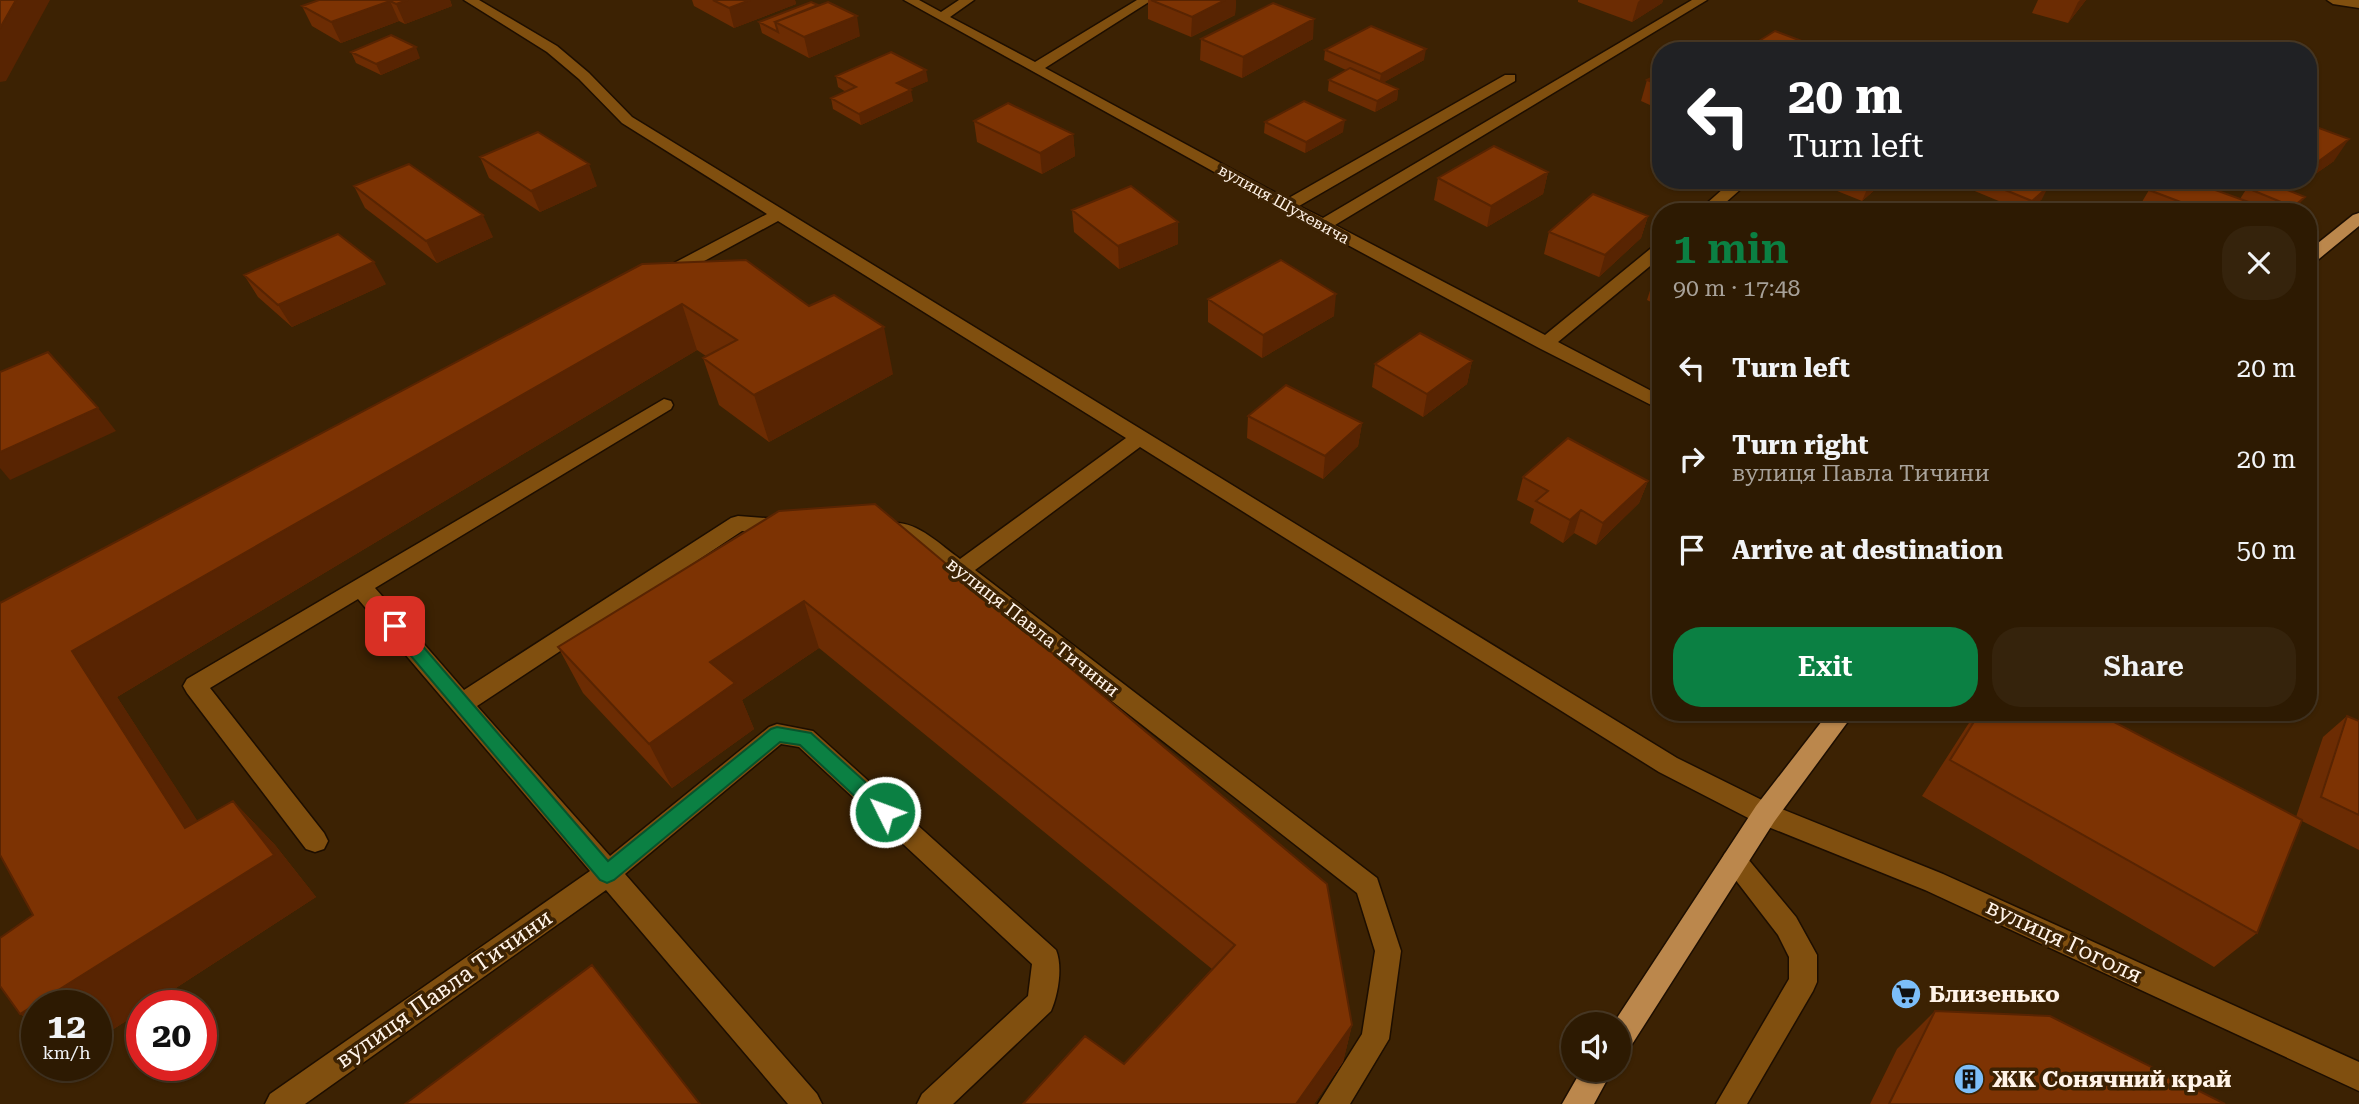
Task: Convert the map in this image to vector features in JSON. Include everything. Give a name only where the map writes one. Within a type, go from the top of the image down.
[{"type":"main road","points":[[2317,252],[2359,218]]},
{"type":"main road","points":[[1631,1020],[1765,814],[1836,721]]},
{"type":"main road","points":[[1577,1104],[1591,1082]]},
{"type":"street","name":"вулиця Гоголя","points":[[470,0],[552,49],[584,76],[627,120],[1668,765],[1765,814],[1934,882],[2359,1077]]},
{"type":"street","name":"вулиця Шухевича","points":[[910,0],[1287,206],[1652,399]]},
{"type":"street","points":[[941,17],[968,0]]},
{"type":"street","points":[[1035,68],[1146,0]]},
{"type":"street","points":[[1323,225],[1701,0]]},
{"type":"street","points":[[2333,0],[2359,4]]},
{"type":"street","points":[[1287,206],[1510,78]]},
{"type":"street","points":[[1716,203],[1732,189]]},
{"type":"street","points":[[644,286],[778,214]]},
{"type":"street","points":[[1545,344],[1652,255]]},
{"type":"street","points":[[315,841],[195,686],[664,405]]},
{"type":"street","points":[[960,570],[1139,438]]},
{"type":"street","points":[[463,703],[738,523],[808,526]]},
{"type":"street","name":"вулиця Павла Тичини","points":[[863,528],[904,530],[960,570],[1367,886],[1388,951],[1375,1039],[1333,1104]]},
{"type":"street","points":[[361,587],[807,1104]]},
{"type":"street","name":"вулиця Павла Тичини","points":[[280,1104],[607,874],[777,734],[805,738],[1046,959],[1041,1002],[932,1104]]},
{"type":"street","points":[[1731,1104],[1803,982],[1803,955],[1787,926],[1734,861]]},
{"type":"building","points":[[0,0],[16,0],[0,28]]},
{"type":"building","points":[[319,0],[408,0],[396,4],[390,1],[331,22],[302,6]]},
{"type":"building","points":[[713,0],[750,0],[729,8]]},
{"type":"building","points":[[1151,0],[1225,0],[1192,17]]},
{"type":"building","points":[[811,2],[818,5],[775,22],[778,32],[759,22]]},
{"type":"building","points":[[828,2],[857,16],[804,37],[775,22]]},
{"type":"building","points":[[1273,3],[1314,19],[1243,57],[1201,39]]},
{"type":"building","points":[[1371,26],[1426,49],[1381,74],[1325,50]]},
{"type":"building","points":[[1775,31],[1804,42],[1757,42]]},
{"type":"building","points":[[391,35],[416,47],[376,64],[351,52]]},
{"type":"building","points":[[891,52],[926,70],[897,83],[911,90],[859,114],[831,98],[856,87],[836,76]]},
{"type":"building","points":[[1350,68],[1398,89],[1377,101],[1329,80]]},
{"type":"building","points":[[1304,101],[1345,120],[1306,142],[1265,122]]},
{"type":"building","points":[[1008,103],[1073,134],[1040,153],[974,121]]},
{"type":"building","points":[[2317,127],[2349,139],[2319,161]]},
{"type":"building","points":[[538,132],[589,164],[531,191],[480,157]]},
{"type":"building","points":[[1494,146],[1548,172],[1491,206],[1438,178]]},
{"type":"building","points":[[409,164],[483,215],[426,241],[354,186]]},
{"type":"building","points":[[1131,186],[1178,222],[1118,246],[1072,210]]},
{"type":"building","points":[[2003,189],[2046,189],[2032,201]]},
{"type":"building","points":[[2213,189],[2251,203],[2183,203],[2149,190]]},
{"type":"building","points":[[2249,189],[2285,189],[2305,197],[2298,203],[2283,203]]},
{"type":"building","points":[[1593,194],[1648,216],[1605,255],[1549,232]]},
{"type":"building","points":[[338,234],[374,262],[278,305],[244,275]]},
{"type":"building","points":[[746,260],[809,306],[834,295],[884,327],[754,395],[703,358],[737,340],[682,304],[72,651],[185,828],[233,801],[274,855],[58,990],[21,990],[20,1014],[0,986],[0,938],[33,915],[0,855],[0,603],[642,264]]},
{"type":"building","points":[[1281,260],[1336,294],[1263,335],[1208,299]]},
{"type":"building","points":[[1420,333],[1472,361],[1427,394],[1375,364]]},
{"type":"building","points":[[48,352],[98,408],[0,452],[0,372]]},
{"type":"building","points":[[1286,385],[1362,423],[1325,456],[1248,416]]},
{"type":"building","points":[[1568,438],[1648,481],[1603,523],[1581,510],[1570,520],[1536,501],[1548,491],[1523,477]]},
{"type":"building","points":[[875,504],[1327,884],[1352,1025],[1296,1104],[1023,1104],[1085,1036],[1124,1064],[1235,945],[804,601],[710,662],[735,683],[649,744],[558,647],[779,511]]},
{"type":"building","points":[[2347,716],[2359,721],[2359,815],[2321,797]]},
{"type":"building","points":[[1974,721],[2112,721],[2302,820],[2257,933],[1950,760]]},
{"type":"building","points":[[592,965],[700,1104],[405,1104]]},
{"type":"building","points":[[1935,1011],[2050,1016],[2225,1104],[1889,1104]]},
{"type":"place","name":"Близенько","points":[[1906,994]]},
{"type":"place","name":"ЖК Сонячний край","points":[[1969,1079]]},
{"type":"route","points":[[395,626],[607,874],[777,734],[805,738],[885,812]]}]
